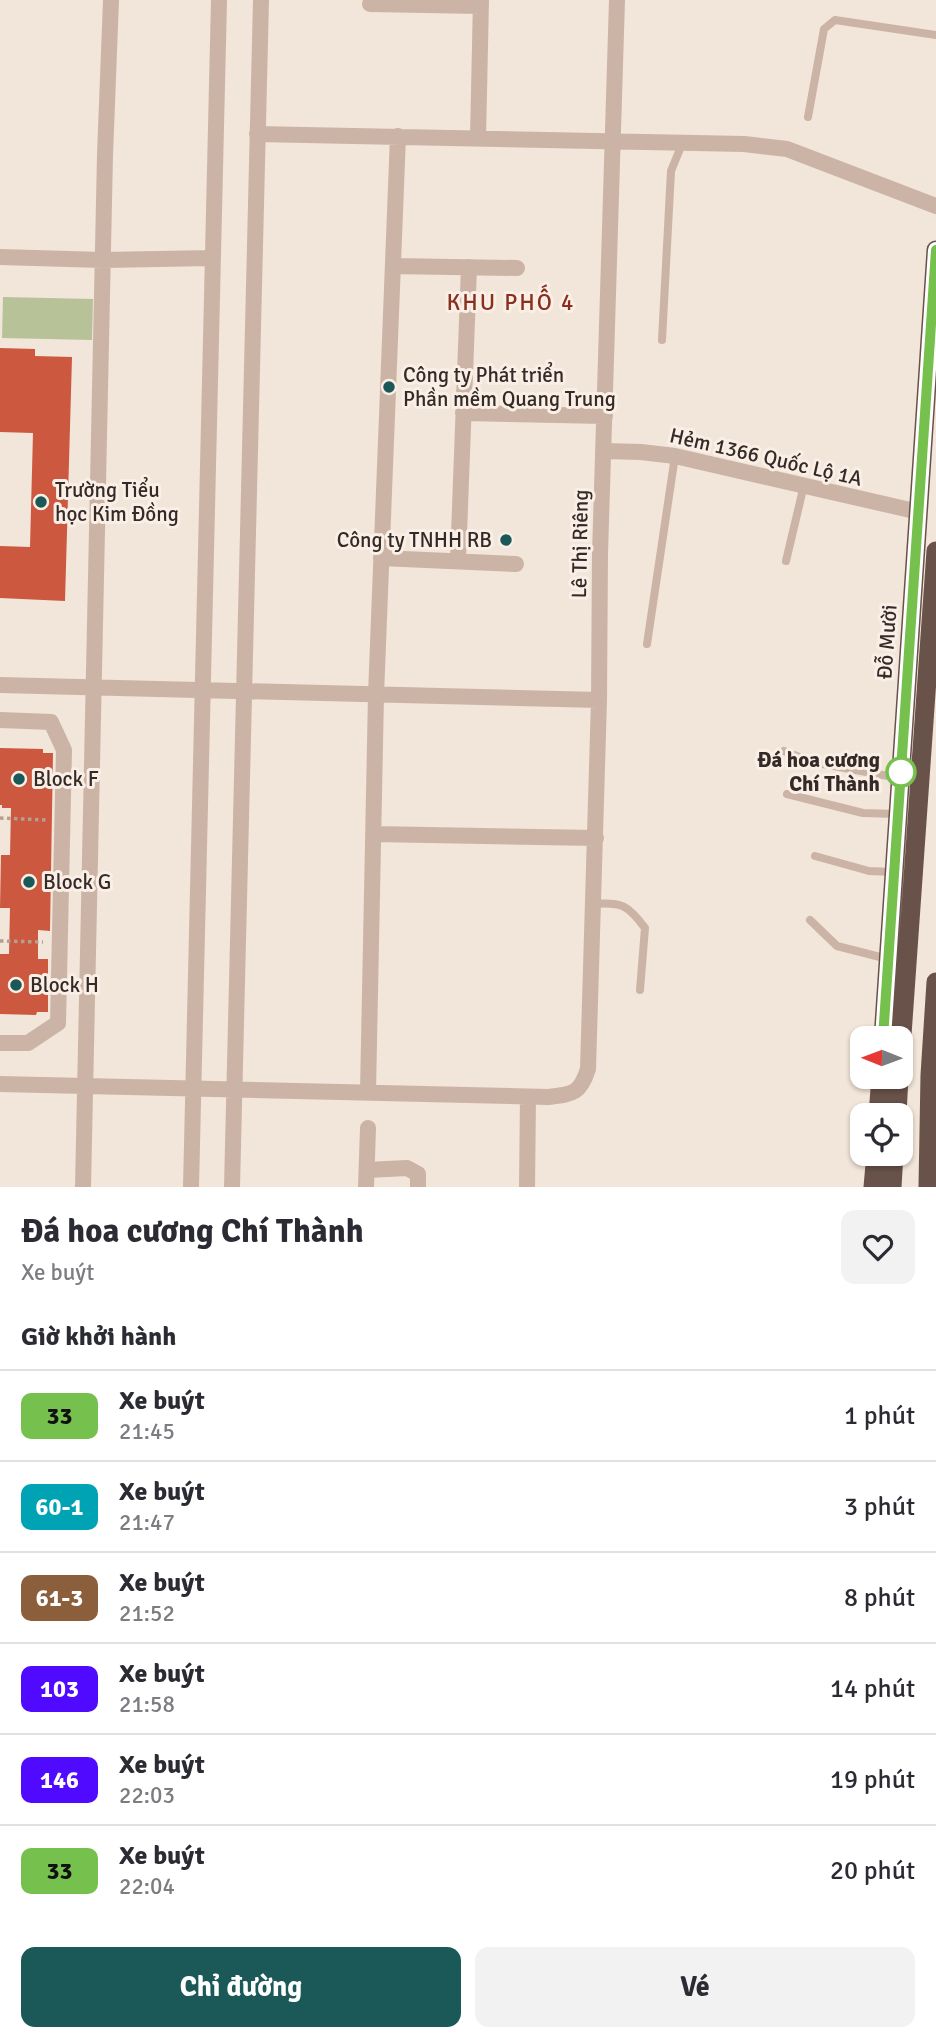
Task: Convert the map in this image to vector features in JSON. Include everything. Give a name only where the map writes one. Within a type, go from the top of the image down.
[{"type":"highway","name":"Đỗ Mười","points":[[910,779],[919,512],[936,250]]},
{"type":"highway","name":"Đỗ Mười","points":[[901,1026],[907,816],[936,551]]},
{"type":"highway","name":"Đỗ Mười","points":[[884,1026],[888,959],[904,873]]},
{"type":"highway","points":[[928,1186],[936,982]]},
{"type":"highway","points":[[928,1186],[936,1146]]},
{"type":"highway","points":[[873,1187],[875,1166]]},
{"type":"highway","points":[[892,1187],[893,1166]]},
{"type":"street","points":[[83,1187],[111,0]]},
{"type":"street","points":[[191,1187],[219,0]]},
{"type":"street","points":[[232,1187],[261,0]]},
{"type":"street","name":"Lê Thị Riêng","points":[[528,1097],[562,1096],[580,1088],[587,1069],[596,838],[603,451],[617,0]]},
{"type":"street","points":[[370,4],[481,3],[478,138]]},
{"type":"street","points":[[257,134],[744,144],[787,149],[936,206]]},
{"type":"street","points":[[368,1092],[376,695],[398,136]]},
{"type":"street","points":[[0,257],[103,260],[212,258]]},
{"type":"street","points":[[393,266],[517,268]]},
{"type":"street","points":[[458,561],[469,267]]},
{"type":"street","points":[[463,414],[605,416]]},
{"type":"street","name":"Hẻm 1366 Quốc Lộ 1A","points":[[603,451],[675,456],[919,512]]},
{"type":"street","points":[[382,558],[516,564]]},
{"type":"street","points":[[0,685],[599,700]]},
{"type":"street","points":[[0,720],[51,722],[64,750],[58,1023],[28,1043],[0,1043]]},
{"type":"street","points":[[373,834],[596,838]]},
{"type":"street","points":[[0,1084],[528,1097],[527,1187]]},
{"type":"street","points":[[366,1187],[368,1128]]},
{"type":"street","points":[[366,1170],[407,1168],[418,1174],[418,1187]]},
{"type":"lane","points":[[807,117],[824,29],[835,20],[936,35]]},
{"type":"lane","points":[[662,340],[671,171],[682,144]]},
{"type":"lane","points":[[647,644],[675,456]]},
{"type":"lane","points":[[786,561],[804,485]]},
{"type":"lane","points":[[784,751],[812,762],[910,779]]},
{"type":"lane","points":[[787,794],[863,813],[907,816]]},
{"type":"lane","points":[[815,856],[869,872],[904,873]]},
{"type":"lane","points":[[594,904],[616,902],[633,911],[645,928],[640,990]]},
{"type":"lane","points":[[810,920],[837,946],[888,959]]},
{"type":"path","points":[[0,818],[63,821]]},
{"type":"path","points":[[0,941],[60,943]]},
{"type":"green space","points":[[3,297],[93,299],[92,340],[2,338]]},
{"type":"building","points":[[0,348],[35,349],[35,356],[72,357],[65,601],[0,598],[0,546],[30,547],[33,433],[0,432]]},
{"type":"building","points":[[0,748],[43,749],[43,753],[53,753],[50,931],[38,930],[38,959],[48,959],[48,1012],[37,1012],[36,1015],[0,1014],[0,954],[9,954],[10,908],[0,908],[1,855],[10,855],[11,808],[2,808],[0,805]]},
{"type":"bus line","name":"33","points":[[884,1026],[936,250]]},
{"type":"place","name":"Công ty Phát triển Phần mềm Quang Trung","points":[[389,387]]},
{"type":"place","name":"Trường Tiểu học Kim Đồng","points":[[41,502]]},
{"type":"place","name":"Công ty TNHH RB","points":[[506,540]]},
{"type":"place","name":"Đá hoa cương Chí Thành","points":[[901,772]]},
{"type":"place","name":"Block F","points":[[19,779]]},
{"type":"place","name":"Block G","points":[[29,882]]},
{"type":"place","name":"Block H","points":[[16,985]]},
{"type":"district","name":"KHU PHỐ 4","points":[[511,302]]}]
